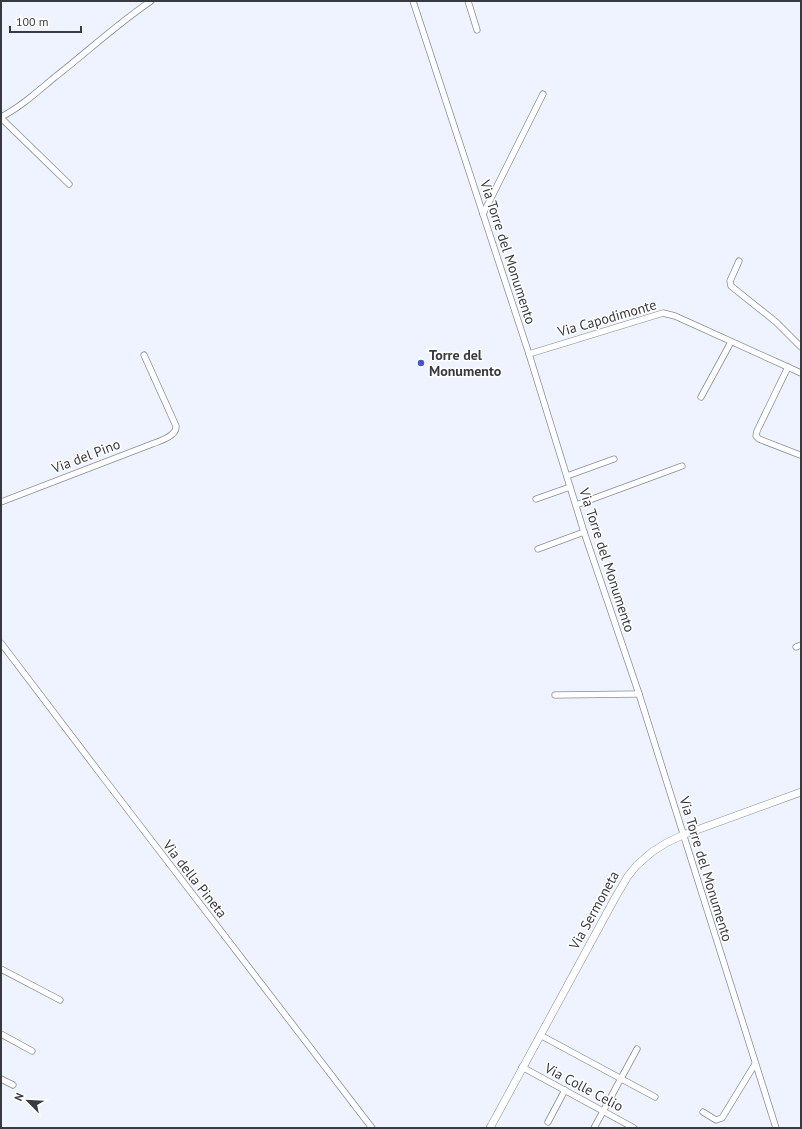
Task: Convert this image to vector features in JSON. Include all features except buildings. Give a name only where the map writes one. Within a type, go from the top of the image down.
[{"type":"street","points":[[69,184],[1,117],[22,104],[151,1]]},
{"type":"street","name":"Via Torre del Monumento","points":[[413,1],[529,354],[584,532],[639,694],[776,1128]]},
{"type":"street","points":[[468,1],[477,30]]},
{"type":"street","points":[[483,214],[543,94]]},
{"type":"street","points":[[739,261],[730,281],[731,286],[776,322],[801,347]]},
{"type":"street","name":"Via Capodimonte","points":[[529,354],[663,313],[675,316],[801,373]]},
{"type":"street","points":[[701,397],[731,342]]},
{"type":"street","name":"Via del Pino","points":[[1,502],[152,444],[170,436],[177,429],[144,355]]},
{"type":"street","points":[[788,367],[756,436],[759,439],[800,455]]},
{"type":"street","points":[[567,476],[614,459]]},
{"type":"street","points":[[576,505],[682,466]]},
{"type":"street","points":[[536,499],[570,487]]},
{"type":"street","points":[[538,549],[584,532]]},
{"type":"street","name":"Via della Pineta","points":[[1,643],[106,783],[372,1128]]},
{"type":"street","points":[[555,695],[639,694]]},
{"type":"street","name":"Via Sermoneta","points":[[490,1128],[522,1067],[629,874],[640,861],[652,852],[683,835],[801,792]]},
{"type":"street","points":[[1,969],[60,1000]]},
{"type":"street","points":[[1,1034],[32,1051]]},
{"type":"street","points":[[540,1035],[655,1097]]},
{"type":"street","points":[[594,1128],[637,1049]]},
{"type":"street","points":[[703,1112],[716,1120],[722,1118],[755,1064]]},
{"type":"street","name":"Via Colle Celio","points":[[522,1067],[634,1128]]},
{"type":"street","points":[[1,1079],[13,1085]]},
{"type":"street","points":[[548,1122],[565,1090]]},
{"type":"place","name":"Torre del Monumento","points":[[421,363]]}]
